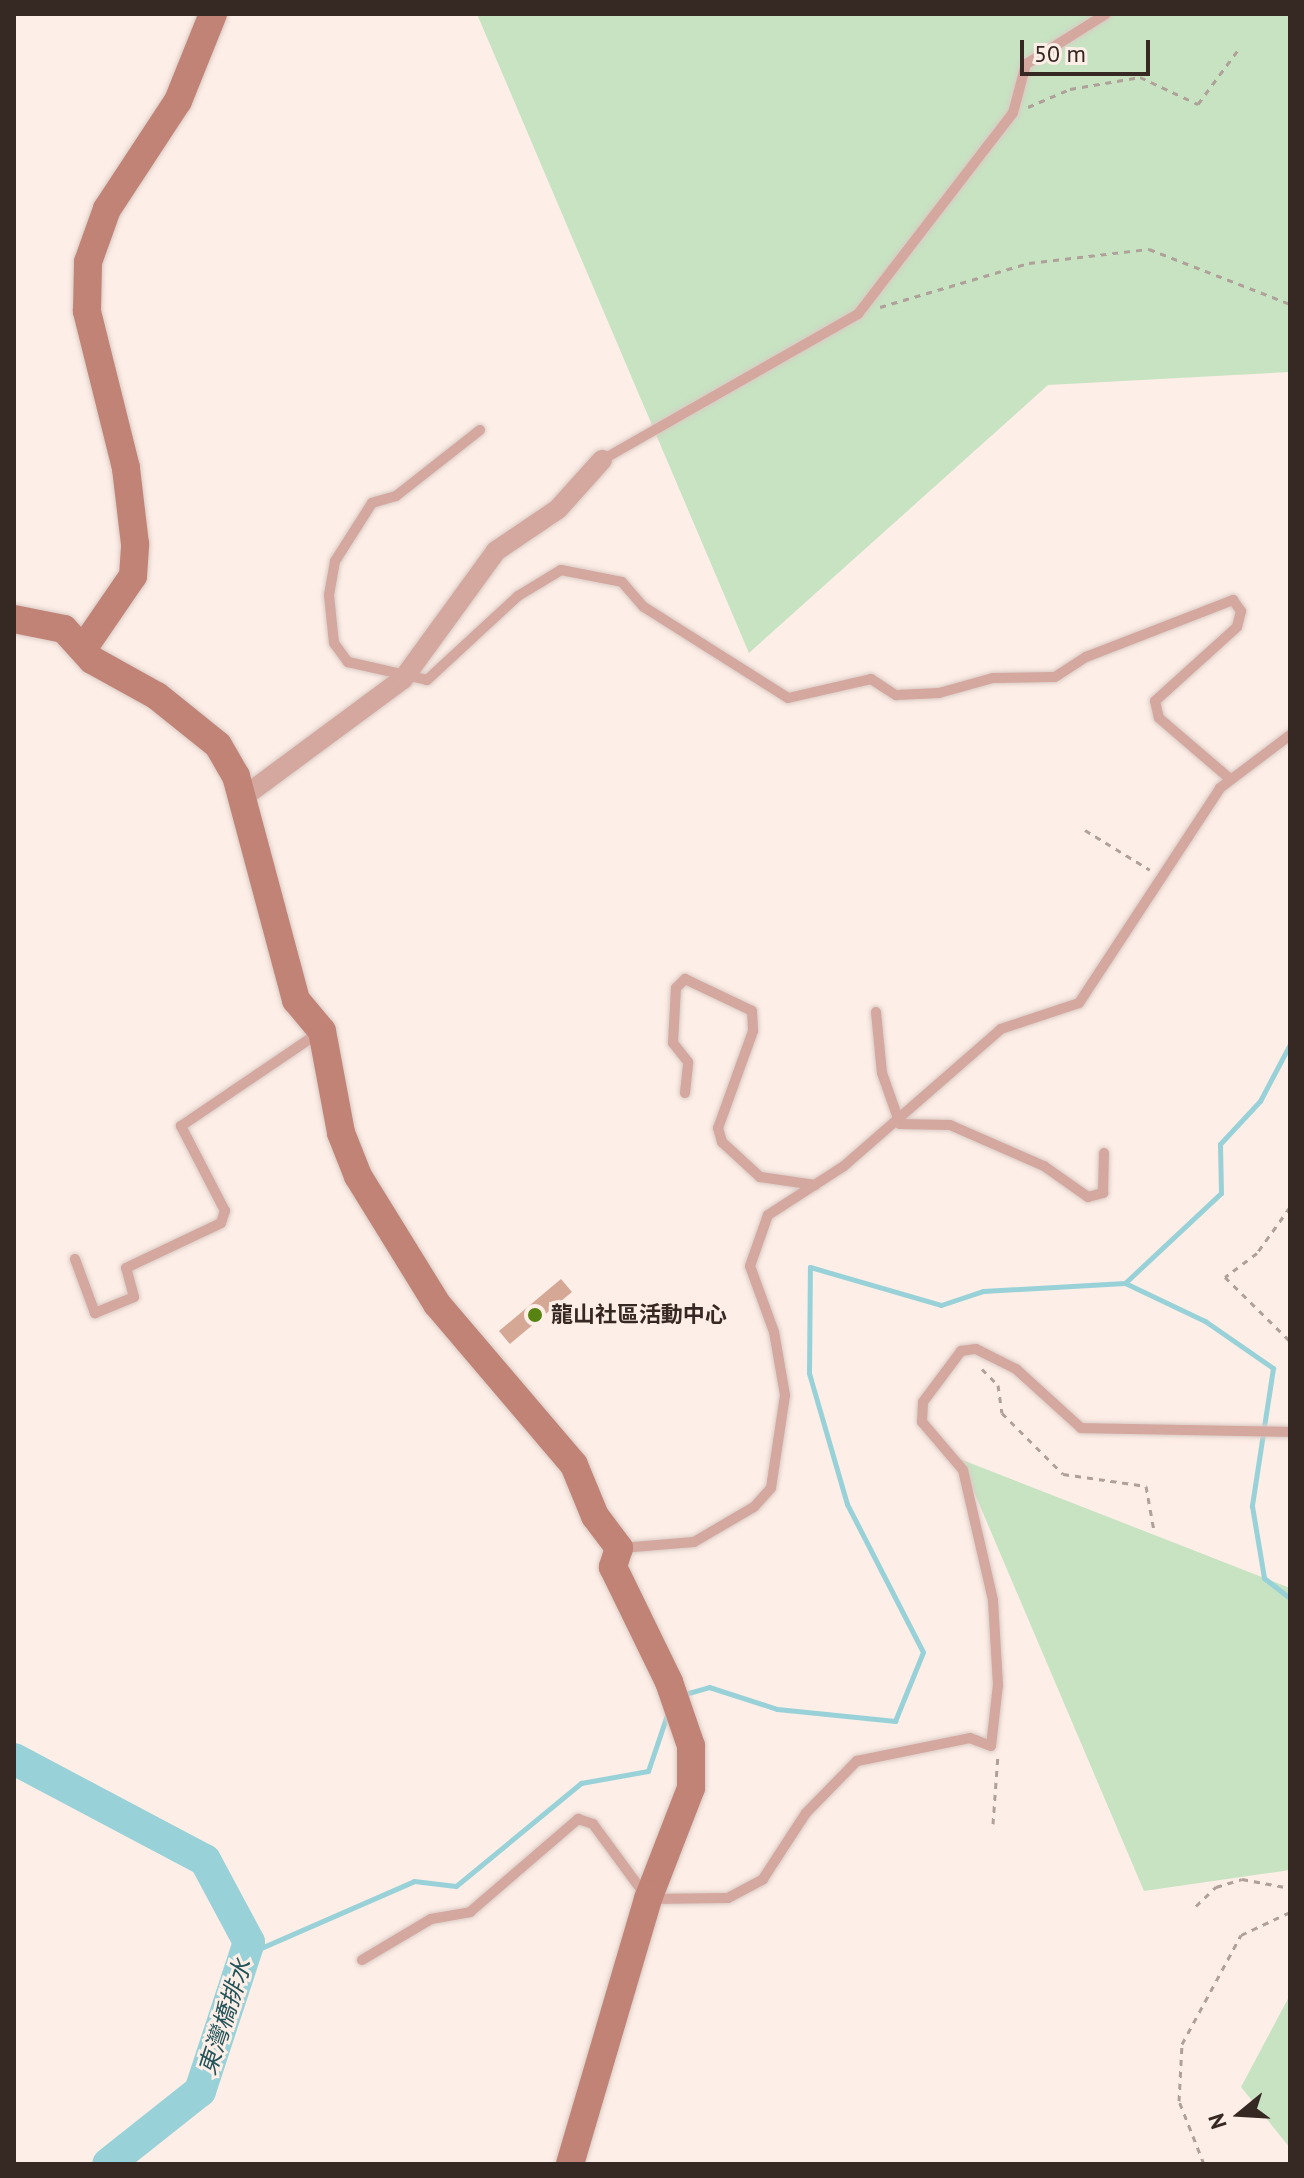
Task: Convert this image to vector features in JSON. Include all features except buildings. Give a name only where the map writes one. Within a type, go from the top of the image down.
[{"type":"street","points":[[85,646],[133,576],[135,544],[126,468],[87,311],[88,262],[107,209],[178,101],[213,14]]},
{"type":"street","points":[[242,798],[403,679],[496,551],[558,509],[602,460]]},
{"type":"street","points":[[14,619],[47,622],[85,646],[92,660],[198,724],[218,745],[242,798],[296,1000],[322,1031],[341,1133],[358,1176],[437,1304],[574,1465],[595,1516],[619,1548],[613,1567],[674,1697],[691,1746],[691,1788],[648,1899],[570,2164]]},
{"type":"lane","points":[[602,460],[858,314],[1013,113],[1026,64],[1106,14]]},
{"type":"lane","points":[[480,430],[396,496],[372,503],[332,567],[338,653],[348,662],[395,668],[403,679],[433,677],[518,596],[561,570],[622,582],[644,607],[788,698],[871,679],[896,695],[1055,677],[1086,657],[1233,600],[1241,611],[1237,627],[1155,701],[1159,718],[1229,778]]},
{"type":"lane","points":[[619,1548],[694,1542],[754,1507],[771,1488],[785,1395],[751,1258],[768,1215],[815,1185],[899,1120],[1001,1029],[1079,1003],[1229,778],[1290,735]]},
{"type":"lane","points":[[685,1093],[688,1062],[673,1043],[676,988],[685,979],[752,1011],[753,1031],[718,1128],[722,1142],[760,1177],[815,1185]]},
{"type":"lane","points":[[876,1012],[882,1073],[904,1126],[950,1125],[1044,1166],[1088,1197],[1103,1193],[1104,1153]]},
{"type":"lane","points":[[75,1259],[95,1313],[134,1297],[126,1268],[221,1223],[225,1211],[181,1126],[322,1031]]},
{"type":"lane","points":[[362,1960],[431,1919],[470,1912],[578,1819],[593,1824],[648,1899],[728,1898],[752,1889],[806,1813],[857,1761],[970,1738],[991,1746],[998,1707],[993,1600],[963,1470],[922,1422],[923,1402],[961,1351],[976,1349],[1016,1369],[1081,1428],[1255,1430],[1278,1435],[1290,1432]]},
{"type":"path","points":[[1013,113],[1070,89],[1140,77],[1198,104],[1238,50]]},
{"type":"path","points":[[858,314],[1029,263],[1149,249],[1290,304]]},
{"type":"path","points":[[1085,830],[1134,866],[1169,872]]},
{"type":"path","points":[[1290,1207],[1257,1253],[1225,1277],[1290,1341]]},
{"type":"path","points":[[961,1351],[995,1380],[1002,1413],[1063,1474],[1146,1486],[1154,1531]]},
{"type":"path","points":[[991,1746],[1000,1768],[993,1824]]},
{"type":"path","points":[[1196,1906],[1216,1887],[1242,1879],[1290,1888]]},
{"type":"path","points":[[1204,2164],[1179,2101],[1182,2044],[1241,1935],[1290,1912]]},
{"type":"green space","points":[[477,14],[1290,14],[1290,372],[1048,385],[749,653]]},
{"type":"green space","points":[[960,1459],[1290,1588],[1290,1870],[1144,1891]]},
{"type":"green space","points":[[1290,1995],[1290,2148],[1241,2087]]},
{"type":"waterway","points":[[1126,1282],[1221,1193],[1220,1144],[1260,1101],[1290,1044]]},
{"type":"waterway","points":[[685,1694],[709,1687],[777,1709],[895,1721],[923,1652],[847,1504],[809,1373],[810,1267],[941,1305],[983,1291],[1125,1283],[1205,1321],[1273,1368],[1252,1506],[1264,1578],[1290,1598]]},
{"type":"waterway","points":[[245,1955],[414,1881],[456,1886],[581,1783],[648,1771],[667,1715]]},
{"type":"waterway","name":"東灣橋排水","points":[[14,1759],[205,1860],[249,1942],[200,2091],[108,2164]]},
{"type":"place","name":"龍山社區活動中心","points":[[535,1315]]}]
